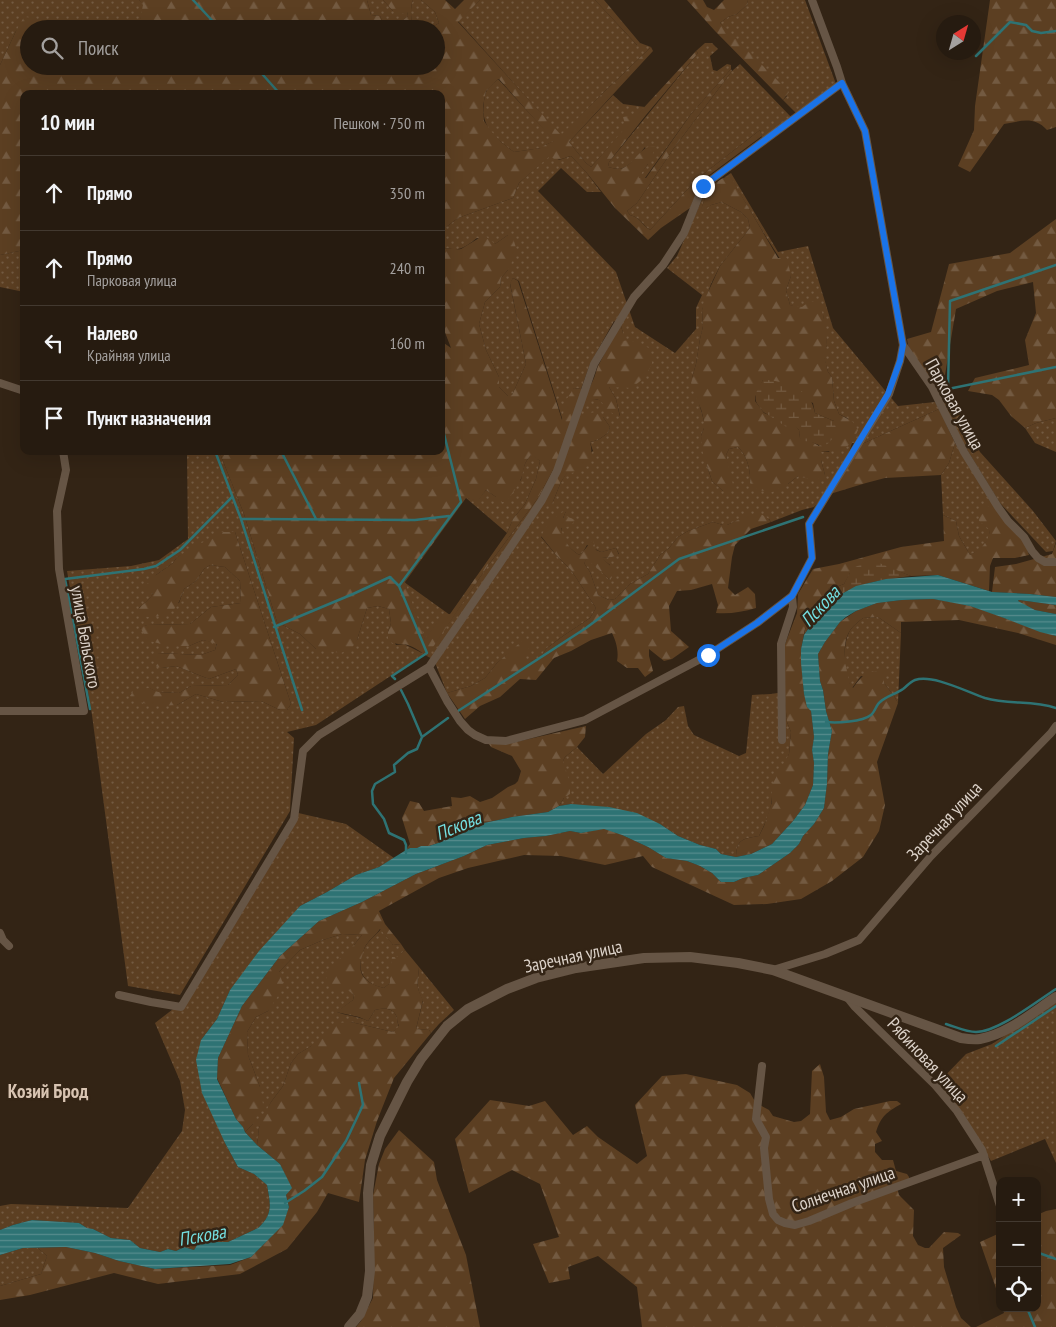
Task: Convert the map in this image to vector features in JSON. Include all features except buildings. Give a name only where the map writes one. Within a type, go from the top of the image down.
[{"type":"street","name":"Парковая улица","points":[[812,0],[842,83],[865,131],[903,345],[932,387],[964,452],[998,507],[1008,521],[1024,537],[1038,558],[1046,562],[1056,562]]},
{"type":"street","points":[[119,995],[180,1007],[294,819],[303,751],[318,734],[428,667],[542,500],[557,471],[594,364],[634,297],[663,265],[684,233],[703,186],[842,83]]},
{"type":"street","points":[[428,667],[447,701],[468,730],[486,740],[506,741],[585,720],[708,655],[757,623],[792,596],[812,558],[809,524],[888,394],[900,361],[903,345]]},
{"type":"street","points":[[0,383],[20,390]]},
{"type":"street","name":"улица Бельского","points":[[0,711],[84,711],[58,569],[57,511],[66,470],[64,455]]},
{"type":"street","points":[[782,740],[781,644],[793,607],[792,596]]},
{"type":"street","name":"Заречная улица","points":[[773,970],[825,954],[859,940],[931,856],[1056,726]]},
{"type":"street","points":[[0,933],[2,940],[9,946],[0,948]]},
{"type":"street","name":"Заречная улица","points":[[349,1327],[360,1314],[368,1297],[370,1271],[368,1193],[371,1165],[380,1136],[407,1082],[421,1059],[447,1026],[480,1002],[507,989],[536,978],[576,968],[644,958],[690,957],[773,970],[961,1038],[978,1040],[993,1036],[1014,1025],[1056,997]]},
{"type":"street","name":"Рябиновая улица","points":[[847,997],[935,1085],[957,1112],[982,1150],[996,1193]]},
{"type":"street","name":"Солнечная улица","points":[[762,1066],[756,1119],[766,1137],[764,1148],[769,1199],[773,1214],[778,1220],[785,1223],[795,1225],[808,1221],[984,1155]]},
{"type":"green space","points":[[0,0],[139,0],[144,5],[140,20],[20,20],[20,29],[16,31],[0,65]]},
{"type":"green space","points":[[139,0],[367,0],[371,15],[380,16],[382,20],[140,20],[143,5]]},
{"type":"green space","points":[[367,0],[383,0],[393,11],[407,11],[408,16],[403,20],[382,20],[380,16],[371,15]]},
{"type":"green space","points":[[383,0],[413,0],[411,20],[403,20],[408,16],[407,12],[399,15]]},
{"type":"green space","points":[[413,0],[421,0],[435,12],[438,20],[411,20]]},
{"type":"green space","points":[[421,0],[445,0],[455,9],[464,0],[480,0],[458,22],[561,135],[651,47],[653,51],[569,142],[591,167],[626,127],[623,117],[637,115],[696,51],[698,53],[609,162],[608,167],[620,169],[630,163],[646,148],[656,147],[648,164],[638,178],[646,178],[691,114],[731,69],[732,71],[674,148],[637,203],[627,211],[650,230],[697,179],[760,130],[762,136],[697,186],[690,208],[661,228],[648,240],[615,208],[571,156],[558,160],[550,156],[519,183],[513,198],[458,218],[445,228],[445,90],[20,90],[20,251],[0,255],[0,65],[20,24],[20,75],[445,75],[445,20],[438,20],[435,12]],"holes":[[[499,79],[554,141],[541,148],[514,152],[501,142],[484,121],[483,106],[486,91]]]},
{"type":"green space","points":[[480,0],[595,0],[637,45],[640,43],[651,47],[561,136],[458,21]]},
{"type":"green space","points":[[595,0],[604,0],[640,43],[638,46]]},
{"type":"green space","points":[[687,0],[703,0],[707,7],[714,10],[724,0],[747,0],[748,4],[737,14],[728,17],[720,23],[789,92],[783,100],[715,31]]},
{"type":"green space","points":[[747,0],[805,0],[836,84],[796,113],[783,100],[787,96],[720,23],[728,17],[737,14],[748,4]]},
{"type":"green space","points":[[990,0],[1056,0],[1056,127],[1047,130],[1032,121],[1004,124],[970,172],[958,166],[974,130],[975,106]]},
{"type":"green space","points":[[24,17],[36,18],[38,20],[22,20]]},
{"type":"green space","points":[[705,43],[712,43],[718,49],[710,56],[713,70],[717,71],[727,64],[731,65],[731,69],[691,114],[645,178],[637,178],[648,164],[645,147],[624,168],[608,167],[609,162],[698,53],[696,51]]},
{"type":"green space","points":[[740,64],[791,117],[762,138],[760,130],[697,179],[650,230],[627,211],[637,203],[674,148],[732,71]]},
{"type":"green space","points":[[498,79],[555,141],[542,148],[514,152],[495,137],[487,125],[483,110],[486,91]]},
{"type":"green space","points":[[613,95],[623,104],[645,107],[591,167],[569,142]]},
{"type":"green space","points":[[550,155],[559,160],[571,156],[586,172],[601,192],[587,192],[561,168],[538,191],[616,272],[635,327],[675,353],[696,329],[696,308],[702,295],[667,268],[677,256],[704,195],[709,191],[701,210],[722,202],[741,212],[748,219],[750,228],[720,266],[711,284],[702,310],[703,326],[692,378],[704,421],[701,436],[708,469],[712,481],[723,491],[728,468],[726,455],[729,449],[738,447],[744,454],[748,464],[750,483],[788,484],[798,476],[825,475],[821,452],[829,452],[848,419],[839,414],[834,401],[832,377],[828,372],[823,354],[827,345],[823,315],[790,305],[786,290],[791,276],[730,177],[725,177],[731,173],[778,252],[808,246],[833,328],[898,406],[935,402],[939,409],[862,444],[852,443],[849,452],[823,497],[814,507],[771,522],[769,519],[741,519],[723,525],[713,522],[688,531],[678,537],[660,555],[648,574],[630,584],[615,599],[609,600],[598,595],[590,572],[584,563],[587,558],[610,580],[610,565],[601,558],[619,554],[616,548],[601,552],[587,545],[579,555],[568,546],[562,536],[561,530],[566,511],[541,537],[571,570],[596,608],[590,618],[547,648],[538,660],[522,662],[509,653],[497,663],[485,678],[471,686],[447,693],[434,660],[427,656],[429,652],[487,567],[538,498],[553,470],[560,472],[552,504],[567,472],[593,451],[590,442],[598,440],[608,433],[610,427],[603,417],[577,420],[584,401],[592,399],[601,401],[609,410],[620,416],[616,399],[609,387],[621,387],[623,333],[621,326],[614,321],[590,364],[581,389],[574,388],[563,421],[519,281],[513,278],[510,284],[526,364],[512,395],[509,397],[499,387],[499,377],[486,350],[479,324],[485,302],[500,287],[501,278],[508,270],[508,235],[495,244],[477,238],[460,248],[445,248],[445,228],[458,218],[513,198],[519,183]]},
{"type":"green space","points":[[730,176],[778,258],[787,258],[791,276],[786,290],[790,305],[802,307],[810,301],[819,303],[826,328],[827,345],[824,355],[828,372],[832,377],[834,401],[839,414],[853,422],[858,430],[852,443],[841,450],[821,452],[825,475],[815,481],[798,476],[788,484],[770,493],[754,488],[750,483],[748,464],[744,454],[738,447],[729,449],[726,455],[734,489],[723,491],[712,481],[702,450],[701,436],[704,421],[691,386],[703,326],[702,310],[704,301],[720,266],[750,228],[748,219],[741,212],[722,202],[711,205],[702,212],[700,210],[708,191],[714,184]],"holes":[[[763,380],[813,403],[815,413],[834,421],[819,446],[809,440],[800,438],[799,430],[794,425],[764,413],[755,401],[755,397]]]},
{"type":"green space","points":[[1056,219],[1056,418],[1025,428],[992,395],[968,391],[975,378],[1029,365],[1025,340],[1036,313],[1033,282],[997,291],[956,309],[945,375],[936,385],[909,350],[907,339],[931,332],[949,264],[1010,253]]},
{"type":"green space","points":[[484,235],[495,244],[508,235],[512,235],[517,251],[508,270],[501,278],[500,287],[485,302],[479,324],[486,350],[499,377],[499,387],[508,396],[512,395],[526,364],[510,283],[513,278],[518,281],[562,420],[566,400],[574,388],[581,389],[584,400],[598,366],[621,326],[623,341],[633,341],[649,348],[652,363],[646,376],[632,388],[609,387],[616,399],[620,417],[608,410],[599,400],[584,402],[578,419],[586,414],[595,412],[603,417],[610,427],[608,433],[598,440],[590,442],[591,455],[588,465],[580,471],[567,473],[552,504],[538,510],[557,471],[553,470],[538,498],[487,567],[427,656],[410,646],[395,644],[388,639],[391,623],[389,609],[378,606],[367,608],[357,640],[352,648],[341,653],[316,649],[300,634],[277,622],[244,514],[221,455],[445,455],[445,344],[451,348],[445,332],[445,248],[461,249]],"holes":[[[531,455],[540,461],[536,479],[525,504],[513,519],[507,533],[450,614],[442,615],[425,639],[405,582],[466,498],[478,501],[486,490],[496,497],[496,502],[505,502],[519,484],[526,461]]]},
{"type":"green space","points":[[20,251],[20,291],[0,287],[0,255]]},
{"type":"green space","points":[[763,380],[784,383],[795,387],[806,395],[815,413],[834,421],[837,432],[832,440],[824,446],[802,441],[799,430],[794,426],[788,428],[763,411],[756,402],[756,392]]},
{"type":"green space","points":[[950,398],[980,452],[1033,511],[1056,541],[1053,551],[1046,552],[1000,503],[940,401]]},
{"type":"green space","points":[[939,409],[955,443],[949,463],[941,475],[885,478],[830,494],[862,444]]},
{"type":"green space","points":[[1056,418],[1056,452],[1035,443],[1025,428]]},
{"type":"green space","points":[[955,443],[999,513],[990,530],[989,538],[980,550],[970,555],[959,536],[956,521],[943,515],[941,475],[949,463]]},
{"type":"green space","points":[[187,455],[221,455],[244,514],[277,622],[300,634],[316,649],[357,640],[367,608],[378,606],[389,609],[391,623],[388,632],[396,645],[404,644],[424,654],[316,725],[287,732],[294,738],[290,811],[180,995],[128,986],[92,715],[67,571],[131,566],[159,560],[188,539]],"holes":[[[235,532],[291,704],[287,710],[280,710],[261,701],[223,702],[196,694],[177,705],[149,688],[157,692],[179,693],[191,686],[228,685],[238,675],[236,669],[209,679],[176,666],[162,668],[157,653],[201,655],[215,650],[217,643],[203,640],[189,646],[140,628],[147,625],[190,624],[211,607],[241,603],[240,581],[225,567],[210,565],[204,569],[196,581],[184,589],[179,603],[139,608],[148,601],[152,594],[156,575],[173,563],[177,557]]]},
{"type":"green space","points":[[531,455],[540,461],[536,479],[525,504],[513,519],[507,533],[466,498],[478,500],[486,490],[496,497],[521,480],[525,463]]},
{"type":"green space","points":[[986,505],[999,513],[1025,543],[1029,555],[1015,558],[993,558],[990,566],[989,591],[938,575],[911,576],[900,572],[850,573],[844,584],[829,588],[825,599],[805,629],[801,649],[804,694],[811,711],[814,737],[812,750],[814,763],[813,785],[805,805],[772,844],[751,854],[736,857],[739,843],[748,838],[759,836],[772,802],[772,785],[789,754],[791,732],[787,722],[784,692],[785,644],[797,613],[798,594],[813,569],[901,547],[944,541],[943,515],[956,521],[959,536],[970,555],[988,539],[990,530],[979,521],[982,507]]},
{"type":"green space","points":[[567,509],[563,518],[568,517],[576,520],[570,526],[561,528],[572,550],[579,555],[593,540],[596,550],[601,552],[616,548],[619,555],[602,558],[616,571],[610,580],[587,559],[584,563],[590,572],[598,595],[609,600],[615,599],[630,584],[648,574],[660,555],[678,537],[688,531],[713,522],[727,525],[750,515],[761,514],[771,522],[751,529],[735,545],[728,588],[735,595],[748,587],[755,594],[756,608],[746,611],[716,613],[718,605],[712,584],[691,590],[677,591],[669,606],[671,631],[689,647],[672,659],[664,661],[649,649],[653,671],[645,677],[638,668],[627,668],[617,661],[617,646],[612,633],[591,640],[554,658],[536,680],[520,679],[500,697],[480,706],[465,719],[447,693],[471,686],[485,678],[497,663],[523,640],[530,646],[522,661],[538,660],[547,648],[590,618],[596,608],[571,570],[541,536],[549,522]]},
{"type":"green space","points":[[221,532],[235,532],[291,704],[287,710],[280,710],[261,701],[223,702],[196,694],[177,705],[156,706],[135,701],[130,696],[134,690],[149,688],[158,692],[179,693],[191,686],[228,685],[238,675],[236,669],[209,679],[176,666],[162,668],[155,666],[153,659],[157,653],[201,655],[215,650],[217,644],[203,640],[189,646],[168,646],[147,640],[140,627],[147,625],[190,624],[211,607],[241,603],[240,581],[225,567],[210,565],[204,569],[196,581],[184,589],[178,604],[170,612],[152,617],[135,614],[153,593],[146,593],[146,585],[156,575],[173,563],[177,557]]},
{"type":"green space","points":[[1056,543],[1056,597],[992,592],[995,567],[1016,564],[1052,554]]},
{"type":"green space","points":[[875,562],[911,576],[867,584],[846,591],[824,607],[804,635],[805,629],[825,599],[829,588],[844,584],[855,567]]},
{"type":"green space","points":[[404,582],[450,615],[442,616],[425,640]]},
{"type":"green space","points":[[933,599],[971,606],[1056,636],[1056,645],[1018,633],[959,620],[901,622],[901,633],[878,617],[863,618],[851,629],[845,649],[850,684],[853,688],[866,674],[884,671],[884,683],[898,703],[877,762],[885,805],[879,831],[863,857],[832,881],[801,899],[767,904],[734,905],[652,867],[643,856],[605,865],[561,856],[524,855],[468,868],[439,878],[379,911],[385,924],[401,944],[393,945],[380,929],[366,945],[360,963],[364,978],[372,984],[384,988],[390,983],[392,957],[397,957],[405,950],[419,967],[418,987],[423,1000],[416,1029],[429,1030],[431,1033],[394,1078],[377,1121],[365,1160],[359,1202],[328,1193],[317,1212],[287,1249],[240,1274],[158,1284],[114,1273],[30,1295],[0,1300],[0,1286],[41,1274],[47,1256],[38,1248],[66,1247],[155,1269],[230,1265],[251,1257],[282,1225],[289,1207],[286,1195],[291,1188],[280,1164],[257,1145],[262,1118],[283,1086],[291,1063],[298,1054],[311,1046],[338,1023],[351,1022],[393,1032],[399,1026],[396,1014],[388,1009],[375,1010],[368,1021],[336,1012],[353,1000],[354,995],[349,991],[330,989],[325,973],[362,935],[342,934],[300,950],[279,972],[284,987],[268,1011],[256,1017],[247,1032],[248,1055],[260,1087],[263,1104],[253,1124],[245,1132],[236,1119],[217,1078],[218,1058],[242,1006],[280,956],[319,921],[362,902],[416,874],[487,845],[570,831],[581,833],[604,828],[648,847],[666,858],[687,861],[700,866],[712,873],[721,882],[734,882],[758,875],[790,853],[799,844],[824,808],[828,754],[832,731],[820,681],[818,654],[840,622],[856,611],[877,603]]},
{"type":"green space","points":[[1019,600],[1056,605],[1056,614],[1035,610],[1018,602]]},
{"type":"green space","points":[[878,617],[901,633],[898,703],[884,683],[861,676],[852,688],[845,667],[846,642],[851,629],[863,618]]},
{"type":"green space","points":[[784,692],[787,722],[791,732],[789,754],[772,796],[766,821],[759,836],[748,838],[739,843],[736,857],[721,854],[716,849],[678,836],[660,824],[571,804],[559,806],[564,798],[563,761],[577,747],[603,774],[646,734],[666,720],[678,707],[684,706],[688,726],[694,735],[739,756],[746,753],[752,695]]},
{"type":"green space","points":[[586,726],[585,737],[563,761],[570,783],[570,794],[564,798],[559,806],[548,812],[512,817],[460,828],[438,843],[406,850],[410,844],[402,818],[410,801],[419,803],[424,811],[452,806],[451,797],[461,798],[470,796],[480,802],[492,798],[518,781],[521,771],[512,756],[491,747],[489,744],[507,744]]},
{"type":"green space","points":[[294,812],[346,824],[394,858],[379,867],[356,875],[300,906],[230,990],[217,1019],[201,1040],[225,1143],[238,1167],[254,1174],[267,1185],[270,1208],[267,1218],[258,1228],[228,1242],[199,1242],[194,1250],[184,1247],[176,1251],[168,1249],[160,1252],[140,1248],[130,1240],[111,1238],[79,1223],[32,1220],[0,1230],[0,1206],[11,1204],[128,1208],[182,1131],[185,1110],[180,1081],[155,1023],[184,1002]]},
{"type":"green space","points":[[381,929],[393,945],[401,944],[405,950],[398,957],[394,965],[390,983],[384,988],[376,986],[365,978],[361,968],[365,947]]},
{"type":"green space","points":[[342,934],[362,935],[354,945],[340,991],[350,991],[354,995],[353,1000],[337,1012],[368,1021],[375,1010],[388,1009],[396,1014],[399,1027],[393,1032],[351,1022],[298,1054],[291,1063],[283,1086],[271,1102],[259,1128],[257,1145],[245,1132],[253,1124],[260,1087],[248,1055],[247,1032],[256,1017],[268,1011],[279,972],[300,950]]},
{"type":"green space","points":[[419,967],[454,1010],[431,1033],[429,1030],[416,1029],[423,1001],[418,987]]},
{"type":"green space","points":[[1056,1002],[1056,1163],[1045,1139],[991,1161],[966,1120],[938,1083],[966,1054],[992,1044]]},
{"type":"green space","points":[[820,1064],[824,1077],[826,1112],[830,1120],[841,1117],[854,1109],[890,1101],[897,1101],[901,1104],[882,1118],[876,1132],[882,1141],[875,1144],[875,1152],[882,1160],[893,1160],[896,1171],[907,1174],[909,1177],[909,1180],[897,1188],[899,1195],[914,1210],[913,1236],[918,1245],[929,1248],[944,1232],[961,1235],[943,1248],[944,1267],[956,1307],[961,1318],[971,1327],[642,1327],[637,1287],[598,1256],[568,1267],[570,1279],[549,1283],[533,1244],[559,1237],[540,1184],[512,1170],[469,1193],[455,1139],[490,1100],[529,1106],[545,1101],[573,1135],[587,1126],[598,1137],[637,1164],[647,1156],[635,1105],[662,1076],[686,1074],[737,1085],[750,1093],[756,1103],[769,1110],[773,1116],[794,1122],[801,1121],[810,1114],[812,1071]]},
{"type":"green space","points":[[399,1130],[434,1162],[437,1180],[466,1255],[480,1327],[356,1327],[373,1298],[373,1195],[379,1164],[385,1149]]},
{"type":"green space","points":[[1056,1209],[1056,1327],[976,1327],[1004,1312],[1041,1312],[1041,1213]]},
{"type":"green space","points":[[996,1235],[996,1288],[980,1242]]},
{"type":"green space","points":[[23,1248],[38,1248],[47,1256],[41,1274],[0,1286],[0,1255]]},
{"type":"water","points":[[938,575],[992,592],[1056,597],[1056,605],[1018,601],[1035,610],[1056,614],[1056,636],[970,606],[933,599],[877,603],[846,617],[840,622],[818,654],[820,681],[832,731],[828,754],[824,808],[799,844],[790,853],[758,875],[734,882],[721,882],[712,873],[700,866],[687,861],[666,858],[648,847],[604,829],[581,833],[570,831],[524,838],[487,845],[416,874],[362,902],[319,921],[280,956],[242,1006],[218,1058],[217,1079],[236,1119],[257,1145],[280,1164],[292,1188],[286,1195],[289,1207],[283,1225],[251,1257],[230,1264],[155,1269],[66,1247],[23,1248],[0,1255],[0,1230],[32,1220],[79,1223],[111,1238],[130,1240],[140,1248],[160,1252],[168,1249],[176,1251],[184,1247],[194,1250],[199,1242],[228,1242],[258,1228],[269,1213],[270,1203],[267,1185],[254,1174],[238,1167],[202,1093],[196,1060],[201,1040],[217,1019],[230,990],[259,951],[300,906],[356,875],[379,867],[410,848],[438,843],[460,828],[512,817],[548,812],[559,806],[571,804],[609,807],[637,813],[660,824],[678,836],[716,849],[721,854],[736,857],[751,854],[772,844],[805,805],[813,785],[814,763],[812,750],[814,737],[811,711],[807,707],[804,694],[801,663],[804,635],[827,605],[856,586],[886,579]]},
{"type":"waterway","points":[[193,0],[212,20]]},
{"type":"waterway","points":[[981,51],[1010,22],[1026,25],[1032,31],[1041,33],[1056,31]]},
{"type":"waterway","points":[[263,75],[276,90]]},
{"type":"waterway","points":[[1056,265],[950,301],[948,389],[1056,367]]},
{"type":"waterway","points":[[395,679],[392,676],[427,653],[399,586],[461,502],[445,438]]},
{"type":"waterway","points":[[217,455],[241,519],[415,520],[449,516]]},
{"type":"waterway","points":[[283,455],[316,519]]},
{"type":"waterway","points":[[90,709],[65,579],[156,566],[180,550],[232,497]]},
{"type":"waterway","points":[[458,711],[586,628],[679,559],[803,517]]},
{"type":"waterway","points":[[241,519],[302,710]]},
{"type":"waterway","points":[[274,627],[390,577],[399,586]]},
{"type":"waterway","points":[[826,722],[849,722],[867,717],[872,714],[882,700],[900,691],[913,681],[922,679],[940,681],[994,700],[1038,704],[1056,708]]},
{"type":"waterway","points":[[401,690],[422,737],[417,749],[408,753],[394,765],[395,772],[375,784],[372,791],[373,804],[384,819],[389,833],[404,840],[406,853]]},
{"type":"waterway","points":[[422,737],[448,718]]},
{"type":"waterway","points":[[946,1024],[968,1031],[985,1031],[1006,1022],[1056,989]]},
{"type":"waterway","points":[[996,1046],[1056,1006]]},
{"type":"waterway","points":[[285,1203],[322,1177],[346,1141],[363,1105],[359,1083]]},
{"type":"waterway","points":[[1041,1254],[1056,1259]]},
{"type":"waterway","points":[[1029,1312],[1035,1327]]},
{"type":"district","name":"Козий Брод","points":[[48,1091]]},
{"type":"route","points":[[703,186],[842,83],[865,131],[903,345],[900,361],[888,394],[809,524],[812,558],[792,596],[757,623],[708,655]]},
{"type":"water label","name":"Пскова","points":[[820,606]]},
{"type":"water label","name":"Пскова","points":[[458,825]]},
{"type":"water label","name":"Пскова","points":[[202,1235]]}]
